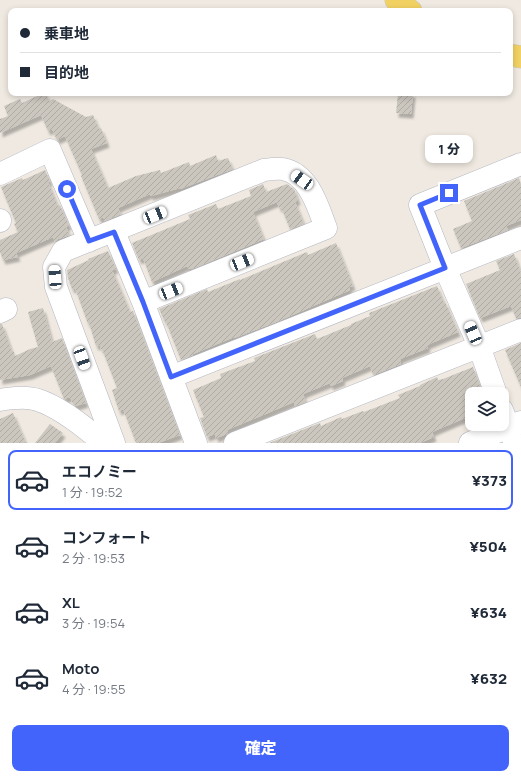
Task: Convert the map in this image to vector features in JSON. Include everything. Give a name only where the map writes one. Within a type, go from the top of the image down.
[{"type":"main road","points":[[396,0],[407,8]]},
{"type":"street","points":[[0,174],[50,150],[89,241]]},
{"type":"street","points":[[494,387],[479,346],[445,268],[420,205],[521,164]]},
{"type":"street","points":[[114,443],[56,287],[54,266],[63,251],[114,232],[264,170],[285,170],[302,180],[310,190],[326,228],[143,302]]},
{"type":"street","points":[[114,232],[143,302],[196,443]]},
{"type":"street","points":[[171,377],[521,238]]},
{"type":"street","points":[[235,443],[521,330]]},
{"type":"street","points":[[0,400],[15,398],[36,400],[54,407],[91,439]]},
{"type":"street","points":[[470,443],[512,426]]},
{"type":"building","points":[[37,96],[47,96],[49,101],[53,99],[86,117],[93,115],[99,129],[101,128],[107,143],[91,149],[108,188],[136,176],[160,170],[161,173],[189,162],[190,166],[216,155],[218,161],[228,158],[233,169],[180,189],[151,196],[150,194],[118,208],[121,214],[105,221],[103,217],[99,219],[65,136],[57,140],[52,129],[48,131],[41,115],[0,133],[0,119],[8,116],[4,106],[20,99],[22,103]]},
{"type":"building","points":[[398,96],[413,96],[411,114],[396,113]]},
{"type":"building","points":[[45,170],[50,181],[48,182],[58,206],[60,205],[69,225],[66,227],[70,235],[58,239],[55,242],[53,237],[16,253],[18,257],[3,260],[0,252],[0,240],[18,232],[14,224],[16,223],[1,187],[22,178],[23,180]]},
{"type":"building","points":[[519,178],[521,184],[521,220],[506,226],[508,230],[461,248],[453,229],[472,221],[464,201]]},
{"type":"building","points":[[263,184],[266,192],[287,184],[294,189],[298,200],[295,202],[304,224],[290,229],[281,207],[279,208],[277,202],[253,212],[264,239],[192,269],[189,269],[187,266],[152,282],[143,258],[139,260],[132,243],[190,219],[188,215],[216,204],[218,209],[251,196],[249,190]]},
{"type":"building","points":[[336,243],[353,286],[349,287],[350,290],[276,322],[234,337],[181,360],[166,322],[159,309],[207,289],[208,292],[307,252],[308,255]]},
{"type":"building","points":[[108,251],[116,269],[112,270],[130,312],[133,311],[180,435],[158,443],[136,443],[123,409],[119,411],[112,390],[117,388],[102,349],[101,350],[100,345],[96,346],[89,323],[88,324],[75,288],[72,289],[68,278],[67,270]]},
{"type":"building","points":[[514,254],[521,273],[521,318],[516,318],[511,306],[480,318],[466,284],[500,270],[496,261]]},
{"type":"building","points":[[437,286],[458,332],[427,345],[428,348],[400,359],[401,364],[373,375],[370,366],[342,378],[343,381],[331,386],[330,383],[303,394],[306,402],[295,406],[294,402],[227,430],[227,434],[216,438],[215,434],[207,437],[200,418],[204,417],[193,390],[221,378],[220,374],[255,361],[254,358],[315,334],[317,339],[370,316],[369,313]]},
{"type":"building","points":[[43,308],[52,342],[62,338],[86,403],[76,406],[73,404],[70,397],[64,399],[51,366],[30,375],[0,380],[0,324],[2,324],[12,352],[14,352],[15,356],[38,347],[28,312]]},
{"type":"building","points":[[521,343],[521,387],[505,350]]},
{"type":"building","points":[[473,367],[480,387],[465,387],[465,418],[432,432],[434,437],[420,443],[269,443],[320,423],[321,426],[341,417],[342,419],[363,411],[364,412],[400,398],[398,395],[437,377],[438,380]]},
{"type":"building","points":[[13,413],[26,443],[0,443],[0,419]]},
{"type":"building","points":[[50,424],[63,433],[55,443],[35,443]]},
{"type":"route","points":[[67,189],[89,241],[114,232],[143,302],[171,377],[445,268],[420,205],[449,193]]}]
